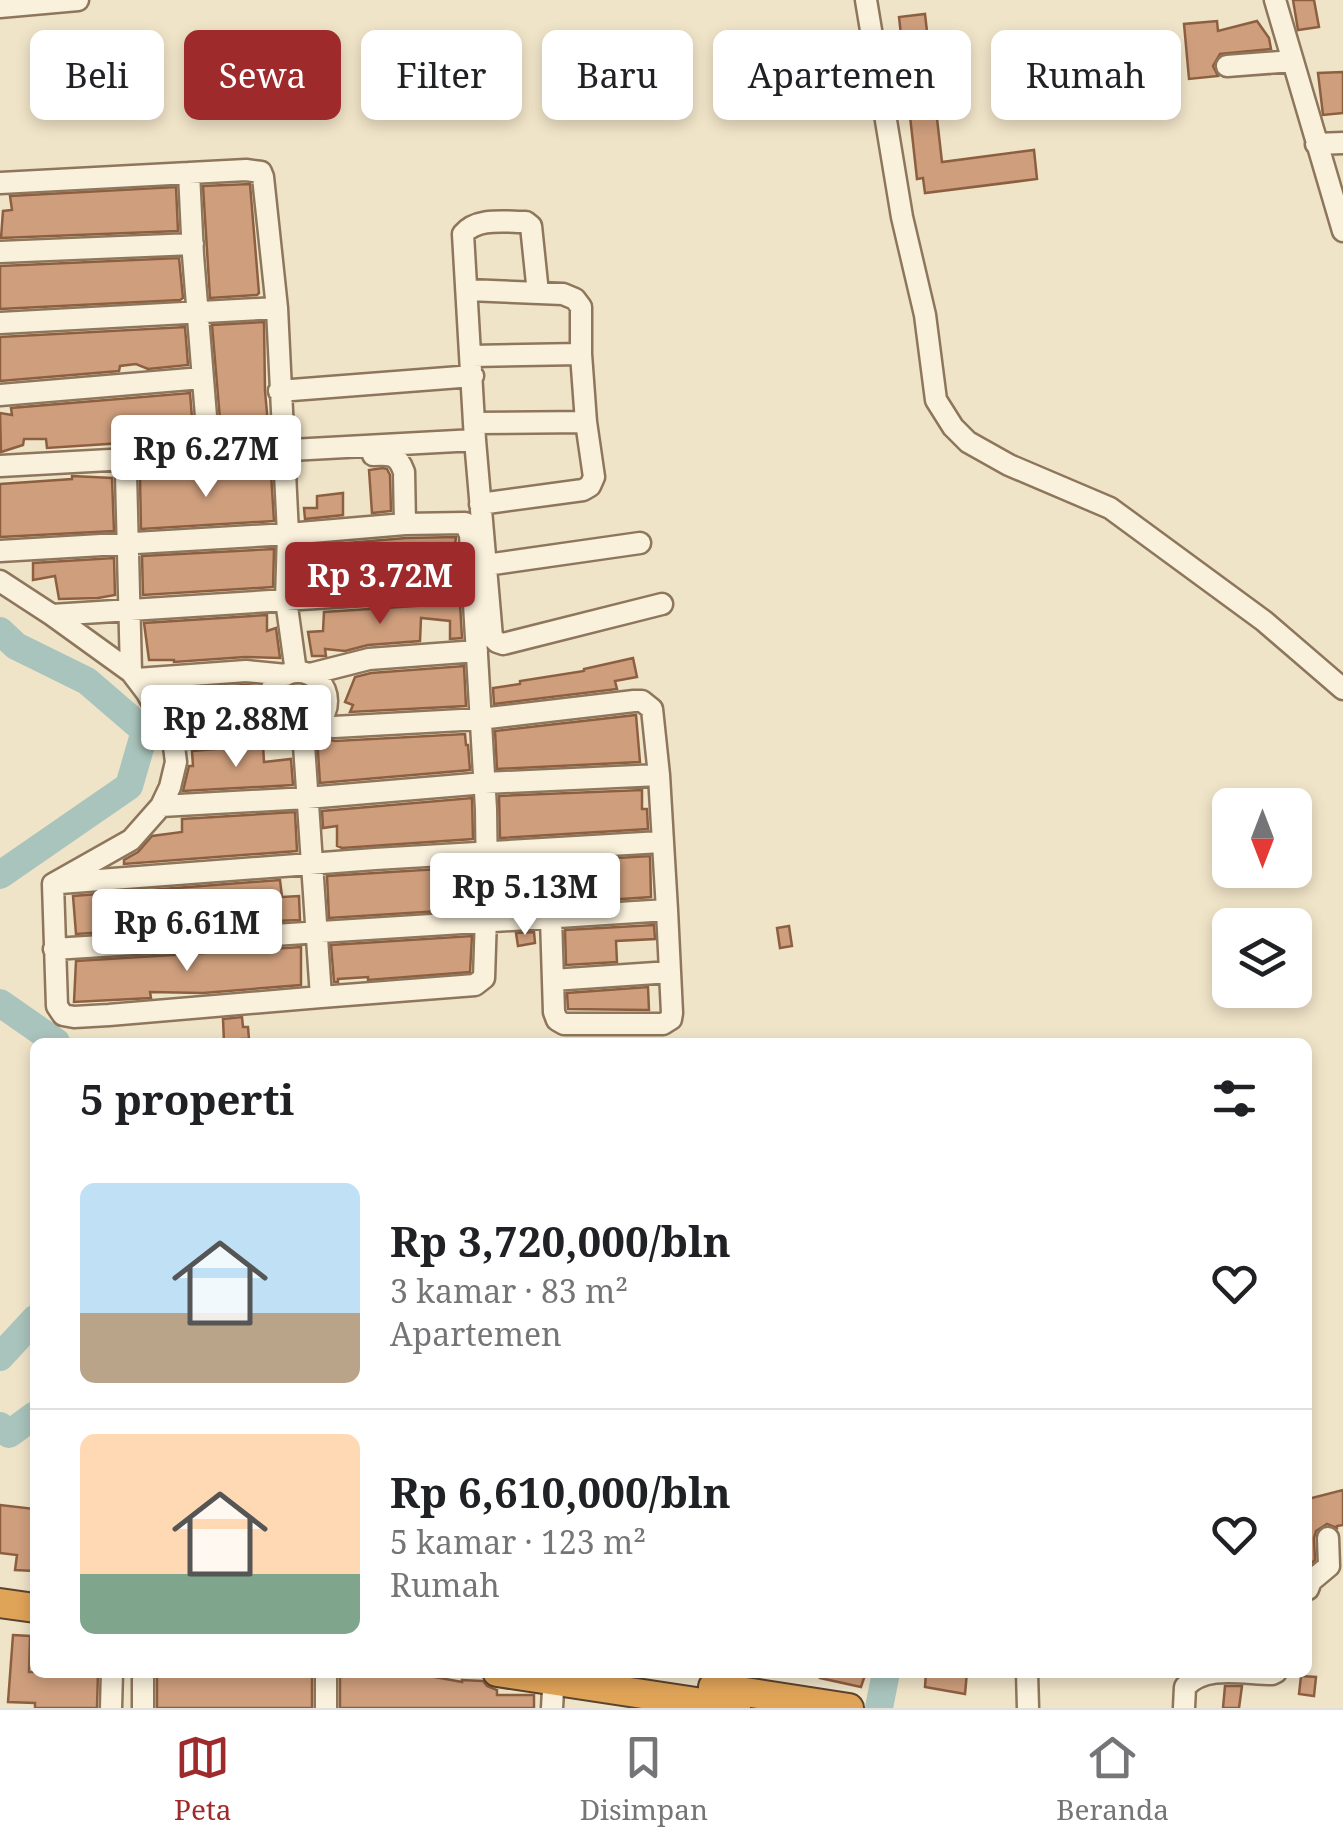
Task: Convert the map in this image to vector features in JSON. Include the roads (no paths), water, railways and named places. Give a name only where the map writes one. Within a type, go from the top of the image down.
[{"type":"highway","points":[[0,1585],[30,1589]]},
{"type":"highway","points":[[0,1603],[30,1607]]},
{"type":"highway","points":[[519,1678],[553,1687],[736,1708]]},
{"type":"highway","points":[[655,1678],[850,1708]]},
{"type":"street","points":[[0,6],[78,0]]},
{"type":"street","points":[[866,0],[902,217],[925,315],[936,400],[941,411],[960,434],[987,454],[1110,508],[1264,621],[1343,690]]},
{"type":"street","points":[[1276,0],[1343,231]]},
{"type":"street","points":[[1227,66],[1293,60]]},
{"type":"street","points":[[1316,144],[1343,143]]},
{"type":"street","points":[[0,183],[261,172],[277,308],[288,534],[286,600],[297,674]]},
{"type":"street","points":[[190,173],[209,462]]},
{"type":"street","points":[[538,293],[531,226],[526,222],[478,223],[466,228],[463,234],[474,431],[492,637],[503,644],[662,604]]},
{"type":"street","points":[[0,252],[192,244]]},
{"type":"street","points":[[0,551],[288,534],[414,519],[584,490],[594,477],[586,422],[582,307],[563,294],[468,290]]},
{"type":"street","points":[[0,324],[277,308]]},
{"type":"street","points":[[279,390],[582,354]]},
{"type":"street","points":[[0,395],[202,378]]},
{"type":"street","points":[[283,457],[474,431],[586,422]]},
{"type":"street","points":[[0,466],[389,454],[395,456],[404,472],[414,519]]},
{"type":"street","points":[[0,480],[126,474],[209,462]]},
{"type":"street","points":[[126,474],[134,676]]},
{"type":"street","points":[[53,884],[57,1006],[70,1017],[480,983],[486,974],[488,853],[470,536],[465,523],[414,519]]},
{"type":"street","points":[[486,565],[640,543]]},
{"type":"street","points":[[0,581],[134,676],[173,739],[176,762],[161,806],[132,840],[53,884]]},
{"type":"street","points":[[52,615],[474,588]]},
{"type":"street","points":[[476,652],[369,659],[297,674],[273,686],[270,710],[280,724],[294,730],[310,726],[480,720],[642,702],[652,709],[667,910],[670,1019],[663,1024],[564,1024],[557,1020],[551,919]]},
{"type":"street","points":[[134,676],[246,671],[297,674],[317,678],[326,692],[327,709],[310,726],[307,798],[321,996]]},
{"type":"street","points":[[173,739],[271,730],[280,724]]},
{"type":"street","points":[[161,806],[484,783],[659,776]]},
{"type":"street","points":[[53,884],[661,842]]},
{"type":"street","points":[[54,949],[667,910]]},
{"type":"street","points":[[553,980],[670,972]]},
{"type":"street","points":[[1312,1580],[1330,1566],[1328,1538]]},
{"type":"street","points":[[110,1708],[112,1678]]},
{"type":"street","points":[[143,1708],[144,1678]]},
{"type":"street","points":[[326,1678],[326,1708]]},
{"type":"street","points":[[1027,1678],[1028,1708]]},
{"type":"street","points":[[1184,1708],[1185,1687],[1196,1678]]},
{"type":"waterway","points":[[0,631],[16,646],[87,681],[145,731],[129,786],[0,875]]},
{"type":"waterway","points":[[0,1003],[50,1038]]},
{"type":"waterway","points":[[0,1357],[30,1324]]},
{"type":"waterway","points":[[0,1426],[9,1434],[30,1419]]},
{"type":"waterway","points":[[879,1708],[885,1678]]}]
